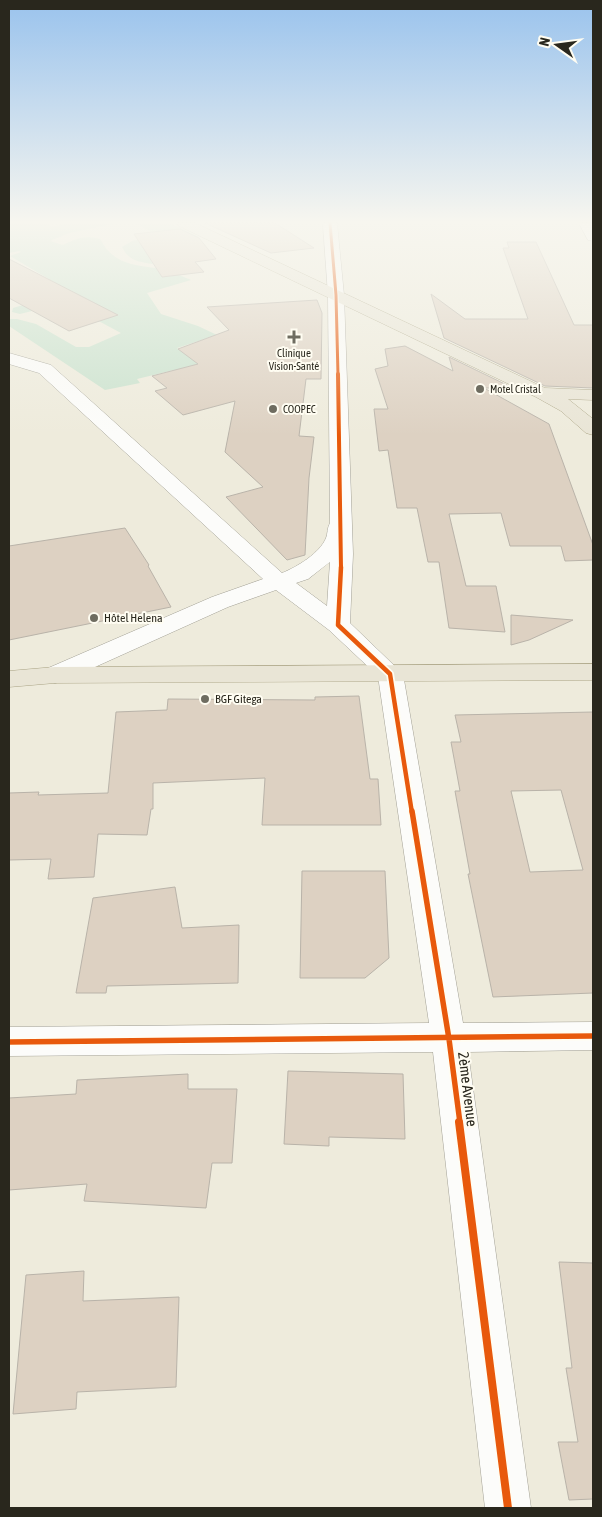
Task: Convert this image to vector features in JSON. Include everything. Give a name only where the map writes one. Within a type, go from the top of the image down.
[{"type":"main road","points":[[336,295],[542,393],[568,407],[593,429]]},
{"type":"main road","points":[[542,393],[593,395]]},
{"type":"main road","points":[[9,679],[55,674],[593,672]]},
{"type":"street","points":[[336,295],[342,554],[338,625]]},
{"type":"street","points":[[9,345],[45,368],[277,580],[338,625],[390,674]]},
{"type":"street","points":[[9,358],[45,368]]},
{"type":"street","points":[[55,674],[220,602],[277,580],[300,574],[326,554],[337,538],[340,519]]},
{"type":"street","name":"2ème Avenue","points":[[390,674],[449,1039],[508,1508]]},
{"type":"street","points":[[9,1042],[449,1039],[593,1036]]},
{"type":"green space","points":[[60,294],[148,294],[161,314],[198,326],[217,335],[177,348],[213,373],[210,398],[174,370],[137,379],[140,383],[105,390],[9,326],[9,319],[36,324],[76,347],[89,347],[121,333],[78,310],[76,300],[20,314],[12,312],[13,308]]},
{"type":"building","points":[[9,294],[77,294],[118,315],[69,331],[9,298]]},
{"type":"building","points":[[431,294],[465,319],[528,319],[519,294],[560,294],[574,325],[593,325],[593,388],[545,386],[444,338]]},
{"type":"building","points":[[317,300],[322,313],[321,379],[306,379],[299,436],[314,437],[309,478],[305,555],[287,560],[226,497],[263,487],[225,452],[235,401],[183,415],[155,391],[167,388],[152,376],[198,364],[178,349],[229,330],[207,307]]},
{"type":"building","points":[[405,346],[453,371],[449,357],[513,388],[484,388],[549,424],[593,545],[593,560],[565,561],[561,546],[510,546],[501,513],[449,514],[466,586],[496,586],[505,632],[449,628],[439,562],[428,562],[417,508],[397,508],[388,450],[379,451],[374,409],[388,409],[375,369],[388,366],[385,349]]},
{"type":"building","points":[[125,528],[149,565],[171,607],[9,640],[9,546]]},
{"type":"building","points":[[511,615],[573,620],[529,640],[511,645]]},
{"type":"building","points":[[359,696],[370,779],[378,779],[381,825],[262,825],[265,778],[153,783],[153,809],[151,809],[147,835],[98,834],[94,877],[48,879],[51,859],[9,860],[9,793],[39,792],[38,795],[108,793],[116,712],[167,710],[168,699],[315,700],[315,697]]},
{"type":"building","points":[[593,712],[593,993],[493,997],[468,874],[470,874],[455,791],[460,791],[451,742],[461,742],[455,715]],"holes":[[[561,790],[583,870],[530,872],[511,791]]]},
{"type":"building","points":[[302,871],[385,871],[389,958],[365,978],[300,978]]},
{"type":"building","points":[[175,887],[182,928],[239,925],[238,983],[107,986],[106,993],[76,993],[93,898]]},
{"type":"building","points":[[288,1071],[403,1074],[405,1139],[329,1137],[329,1146],[284,1144]]},
{"type":"building","points":[[188,1074],[188,1089],[237,1089],[232,1163],[212,1163],[206,1208],[84,1201],[87,1184],[9,1190],[9,1098],[76,1094],[77,1080]]},
{"type":"building","points":[[559,1262],[593,1263],[593,1499],[569,1500],[558,1442],[578,1442],[566,1368],[572,1368]]},
{"type":"building","points":[[84,1271],[83,1301],[179,1297],[176,1387],[77,1392],[76,1409],[13,1414],[26,1275]]},
{"type":"cycle path","points":[[336,294],[342,554],[338,625],[390,674],[449,1039],[508,1508]]},
{"type":"cycle path","points":[[9,1042],[593,1036]]},
{"type":"place","name":"Clinique Vision-Santé","points":[[294,337]]},
{"type":"place","name":"Motel Cristal","points":[[480,389]]},
{"type":"place","name":"COOPEC","points":[[273,409]]},
{"type":"place","name":"Hôtel Helena","points":[[94,618]]},
{"type":"place","name":"BGF Gitega","points":[[205,699]]}]
